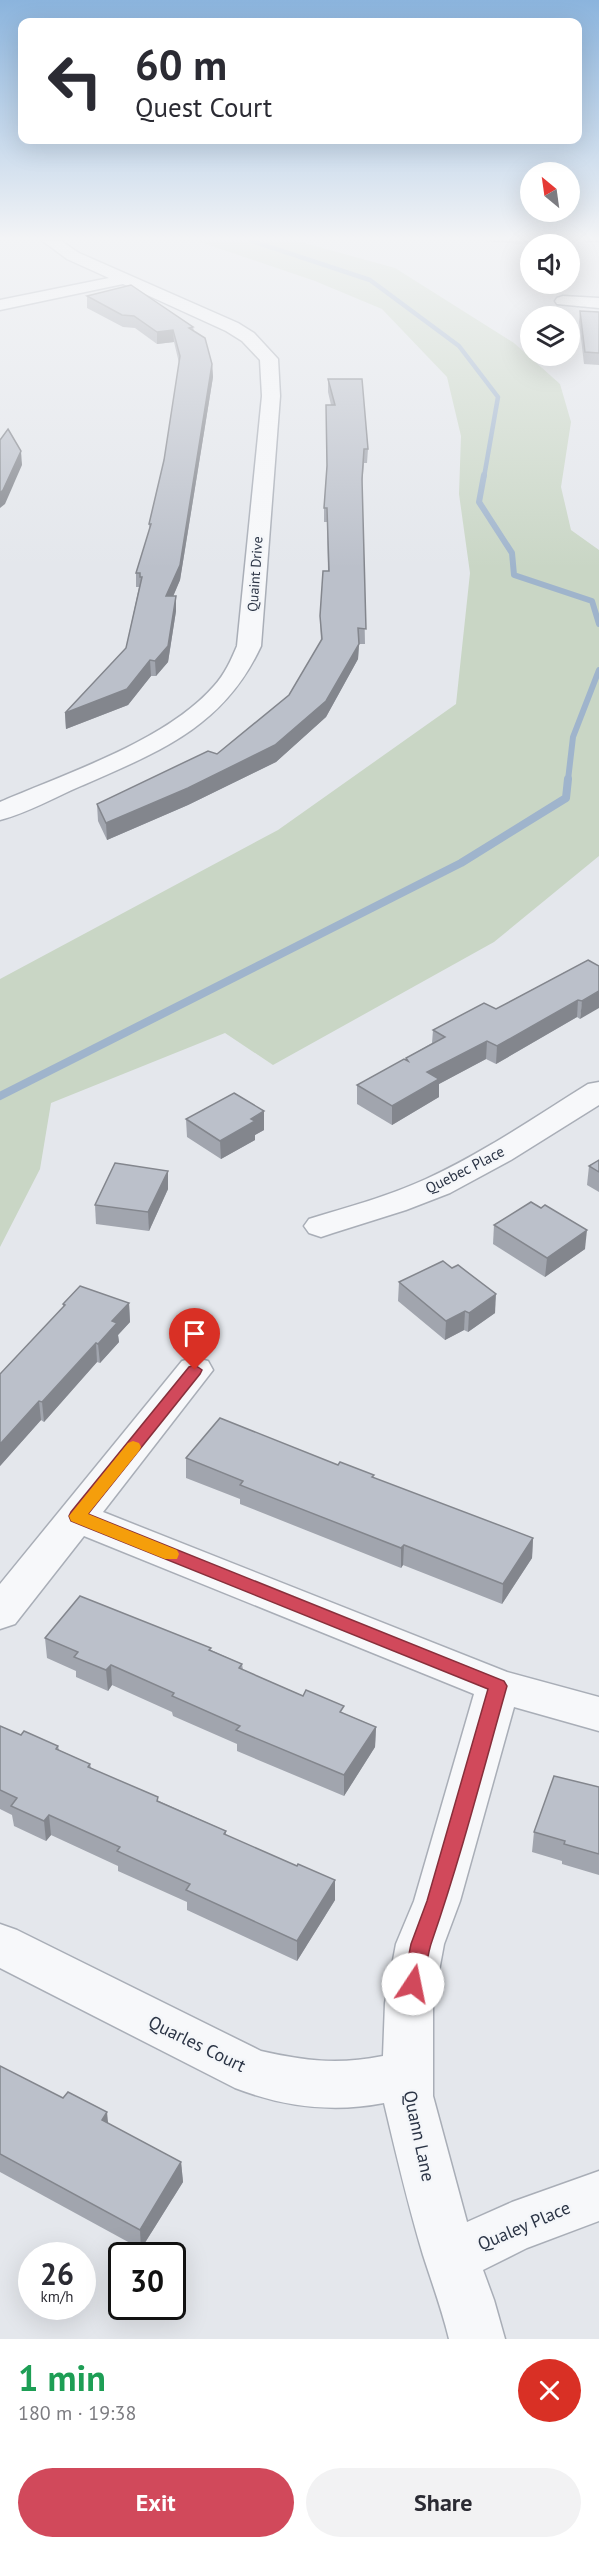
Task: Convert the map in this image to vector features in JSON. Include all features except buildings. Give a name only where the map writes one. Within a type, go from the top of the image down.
[{"type":"street","name":"Quaint Drive","points":[[0,812],[144,748],[174,732],[219,697],[245,659],[249,646],[270,396],[269,359],[262,350]]},
{"type":"street","name":"Quebec Place","points":[[321,1226],[381,1208],[436,1187],[485,1162],[599,1091]]},
{"type":"street","points":[[0,1613],[195,1370]]},
{"type":"street","points":[[77,1516],[498,1686],[599,1714]]},
{"type":"street","name":"Quann Lane","points":[[477,2339],[467,2300],[451,2258],[426,2173],[408,2096],[409,2003],[420,1944],[437,1901],[498,1686]]},
{"type":"street","name":"Quarles Court","points":[[0,1945],[253,2072],[303,2084],[356,2085],[407,2075]]},
{"type":"street","name":"Qualey Place","points":[[451,2258],[512,2228],[599,2196]]},
{"type":"green space","points":[[421,350],[520,350],[520,366],[540,366],[560,384],[571,422],[561,487],[571,530],[599,550],[599,856],[494,942],[273,1065],[225,1033],[51,1103],[40,1169],[0,1247],[0,979],[278,830],[456,704],[470,573],[459,494],[461,436],[447,377]]},
{"type":"waterway","points":[[462,350],[498,397],[484,477]]},
{"type":"waterway","points":[[484,475],[479,502],[512,553],[514,575],[592,601],[599,624]]},
{"type":"waterway","points":[[568,780],[573,737],[599,670]]},
{"type":"waterway","points":[[0,1096],[461,863],[566,798],[568,779]]},
{"type":"slow traffic","points":[[133,1447],[77,1516],[171,1554]]},
{"type":"route","points":[[195,1370],[77,1516],[498,1686],[437,1901],[420,1944],[413,1984]]}]
